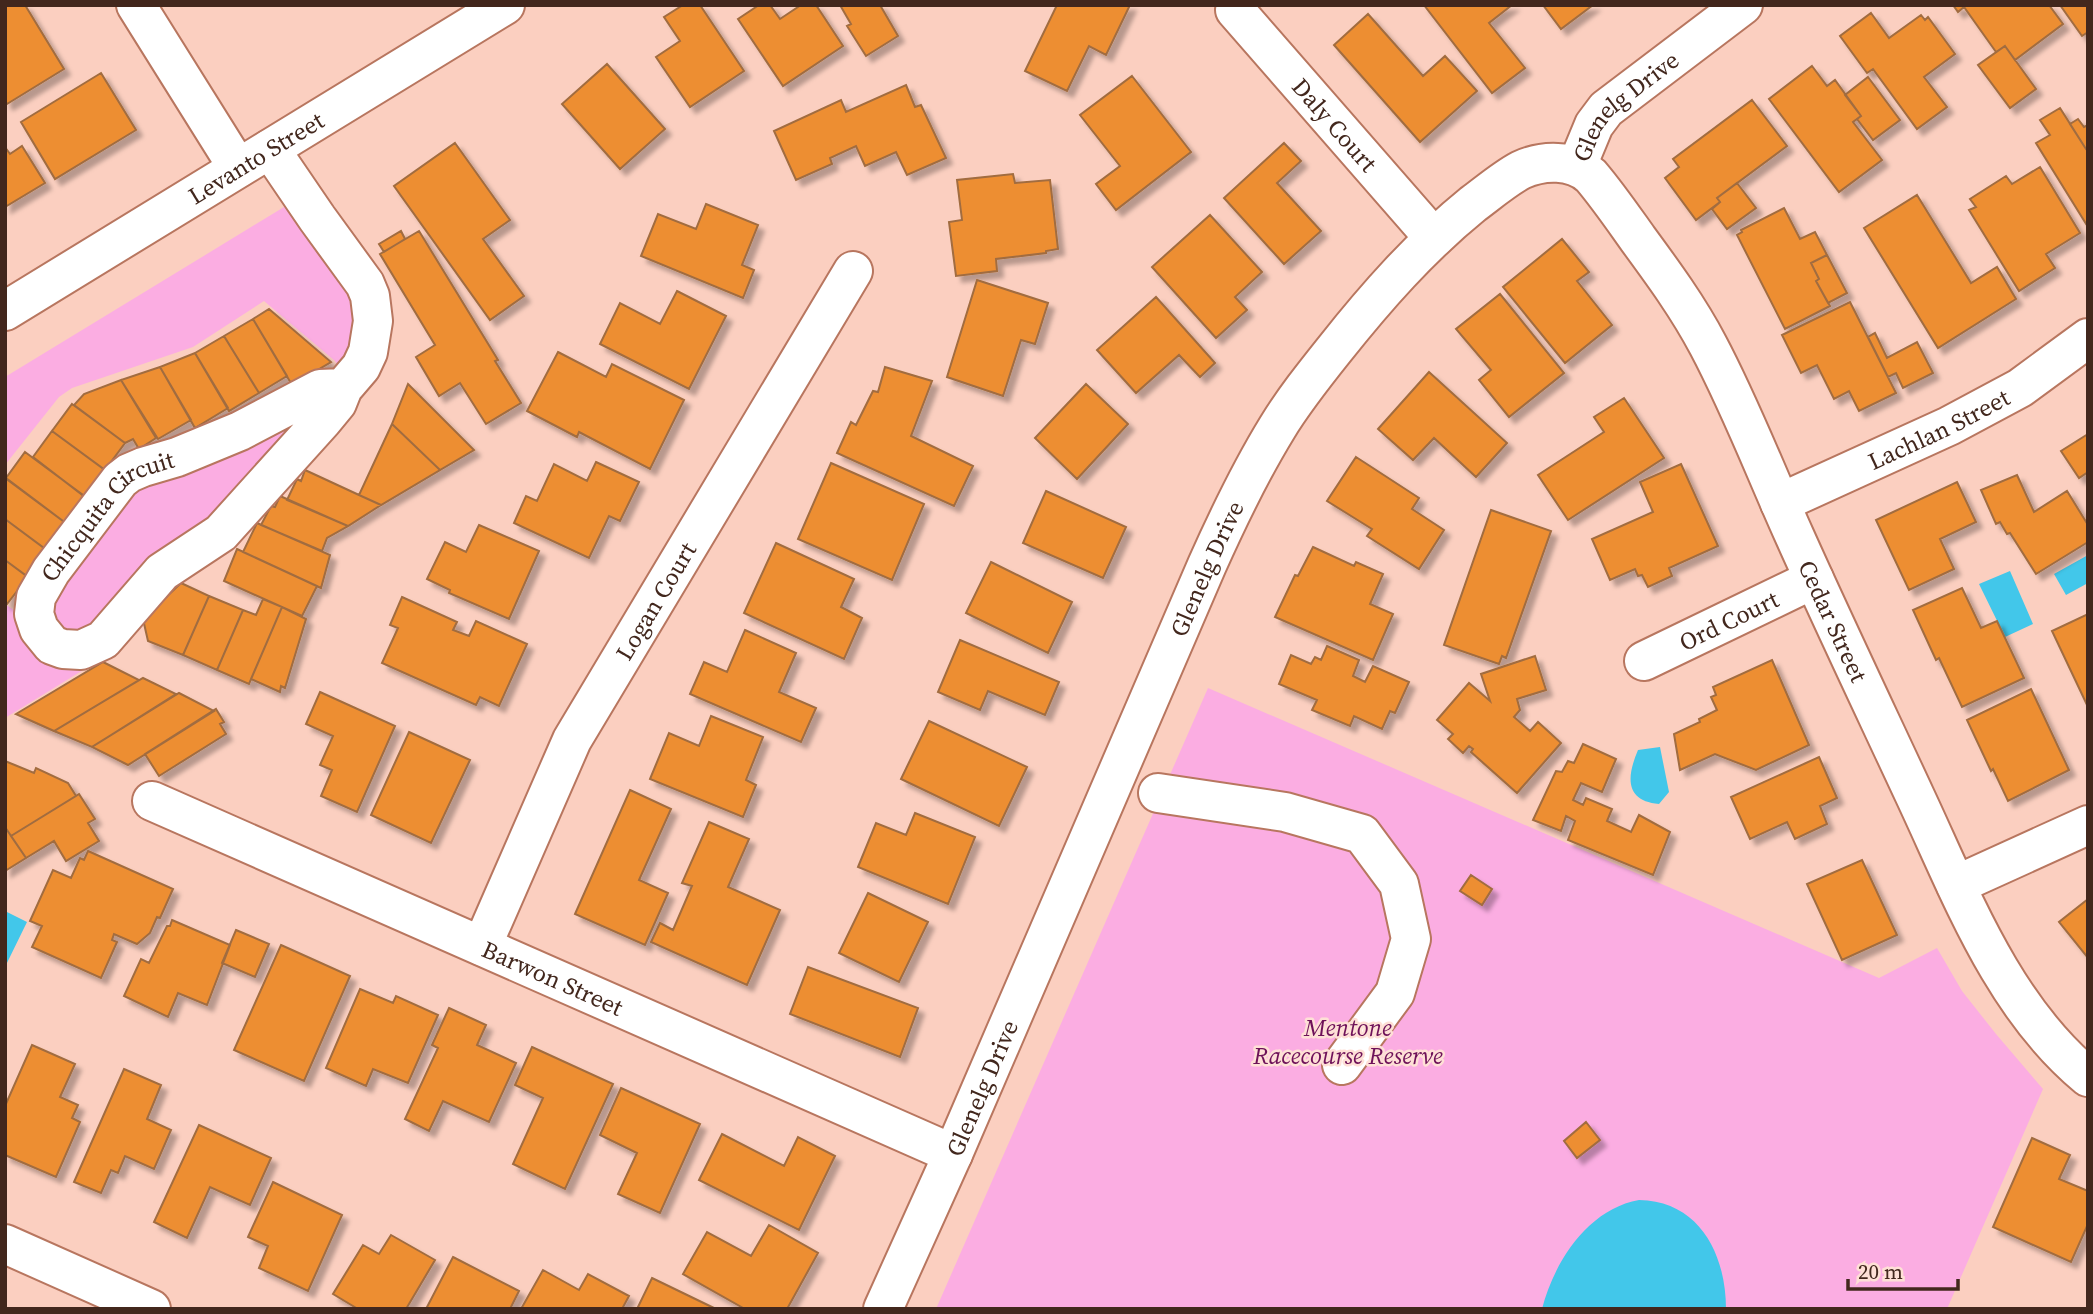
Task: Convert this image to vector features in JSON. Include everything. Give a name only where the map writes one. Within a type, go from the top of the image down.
[{"type":"street","points":[[136,5],[238,169]]},
{"type":"street","name":"Levanto Street","points":[[5,310],[505,5]]},
{"type":"street","name":"Glenelg Drive","points":[[883,1309],[953,1154],[1207,565],[1278,426],[1370,304],[1401,270],[1459,215],[1519,171],[1553,163],[1577,166],[1594,125],[1606,109],[1744,5]]},
{"type":"street","name":"Daly Court","points":[[1235,10],[1434,238]]},
{"type":"street","name":"Chicquita Circuit","points":[[270,149],[359,274],[370,296],[373,321],[368,352],[361,367],[343,388],[337,403],[220,533],[162,572],[103,640],[88,648],[71,650],[52,645],[45,638],[38,629],[34,614],[36,597],[51,571],[120,480],[143,467],[177,457],[240,430],[320,389],[343,388]]},
{"type":"street","name":"Cedar Street","points":[[1577,166],[1598,184],[1666,277],[1699,329],[1731,391],[1814,579],[1988,948],[2034,1021],[2070,1062],[2088,1077]]},
{"type":"street","name":"Logan Court","points":[[482,946],[572,740],[853,271]]},
{"type":"street","name":"Lachlan Street","points":[[1780,503],[1949,426],[2020,388],[2088,338]]},
{"type":"street","name":"Ord Court","points":[[1644,661],[1814,579]]},
{"type":"street","points":[[1158,793],[1286,812],[1362,834],[1399,884],[1411,939],[1395,993],[1342,1065]]},
{"type":"street","name":"Barwon Street","points":[[152,801],[953,1154]]},
{"type":"street","points":[[1956,885],[2088,825]]},
{"type":"street","points":[[5,1244],[151,1309]]},
{"type":"green space","points":[[289,204],[331,260],[352,303],[355,325],[351,346],[338,366],[264,301],[193,347],[72,388],[59,397],[5,465],[5,377]]},
{"type":"green space","points":[[323,400],[108,625],[78,635],[60,623],[50,604],[126,492]]},
{"type":"green space","points":[[5,604],[93,664],[5,718]]},
{"type":"green space","name":"Mentone Racecourse Reserve","points":[[1208,688],[1879,978],[1937,948],[1962,991],[2043,1089],[1947,1309],[936,1309]]},
{"type":"water","points":[[2088,555],[2088,583],[2066,595],[2054,574]]},
{"type":"water","points":[[2010,571],[2033,624],[2005,637],[1979,584]]},
{"type":"water","points":[[1660,747],[1669,792],[1659,804],[1639,798],[1631,786],[1631,778],[1638,750]]},
{"type":"water","points":[[5,911],[27,922],[5,967]]},
{"type":"water","points":[[1639,1200],[1660,1203],[1678,1210],[1693,1221],[1705,1235],[1715,1251],[1721,1269],[1726,1309],[1542,1309],[1555,1273],[1576,1240],[1604,1214]]},
{"type":"building","points":[[5,5],[25,5],[64,69],[7,104],[5,101]]},
{"type":"building","points":[[683,5],[700,5],[744,71],[690,107],[656,57],[680,41],[664,17]]},
{"type":"building","points":[[759,5],[770,5],[780,19],[801,5],[816,5],[843,46],[783,86],[738,19]]},
{"type":"building","points":[[840,5],[880,5],[898,36],[866,56],[847,26],[851,24]]},
{"type":"building","points":[[1057,5],[1130,5],[1106,55],[1089,46],[1067,91],[1025,71]]},
{"type":"building","points":[[1424,5],[1512,5],[1489,23],[1525,68],[1492,93]]},
{"type":"building","points":[[1543,5],[1593,5],[1561,29]]},
{"type":"building","points":[[1953,5],[2049,5],[2063,24],[2015,60],[2005,46],[1996,52],[1964,7],[1958,12]]},
{"type":"building","points":[[2060,5],[2088,5],[2088,32],[2082,36]]},
{"type":"building","points":[[1871,13],[1889,38],[1921,15],[1925,20],[1928,17],[1955,54],[1924,77],[1947,107],[1917,129],[1873,69],[1867,73],[1840,36]]},
{"type":"building","points":[[1368,14],[1423,76],[1445,56],[1477,91],[1420,142],[1334,45]]},
{"type":"building","points":[[2005,46],[2036,89],[2010,108],[1978,65]]},
{"type":"building","points":[[607,64],[665,129],[620,169],[562,104]]},
{"type":"building","points":[[1812,66],[1827,86],[1835,80],[1861,116],[1853,122],[1882,160],[1839,192],[1769,99]]},
{"type":"building","points":[[101,73],[136,130],[55,179],[21,122]]},
{"type":"building","points":[[1132,76],[1191,152],[1116,210],[1096,184],[1120,166],[1080,115]]},
{"type":"building","points":[[1868,77],[1900,120],[1873,140],[1857,119],[1861,116],[1845,95]]},
{"type":"building","points":[[906,85],[915,107],[921,105],[946,158],[907,175],[896,152],[865,166],[856,146],[830,158],[832,164],[796,180],[774,131],[841,100],[846,112]]},
{"type":"building","points":[[1752,100],[1787,146],[1717,198],[1720,202],[1696,220],[1665,178],[1679,167],[1673,159]]},
{"type":"building","points":[[2060,108],[2086,149],[2088,148],[2088,227],[2036,143],[2050,135],[2040,120]]},
{"type":"building","points":[[2078,119],[2084,127],[2088,125],[2086,149],[2070,124]]},
{"type":"building","points":[[455,143],[510,220],[483,239],[524,296],[490,320],[394,186]]},
{"type":"building","points":[[1284,143],[1301,161],[1277,183],[1321,231],[1284,264],[1224,198]]},
{"type":"building","points":[[22,146],[45,183],[5,207],[5,147],[10,154]]},
{"type":"building","points":[[2040,167],[2080,233],[2046,254],[2055,268],[2019,291],[1969,210],[1976,207],[1970,199],[2006,176],[2012,184]]},
{"type":"building","points":[[1013,174],[1015,183],[1050,180],[1058,249],[996,259],[997,271],[956,276],[949,222],[962,220],[957,180]]},
{"type":"building","points":[[1737,183],[1756,208],[1727,229],[1712,209],[1720,202],[1717,198]]},
{"type":"building","points":[[1917,195],[1971,283],[1997,267],[2016,299],[1938,348],[1864,228]]},
{"type":"building","points":[[706,204],[758,225],[742,265],[754,270],[743,298],[641,256],[658,214],[696,229]]},
{"type":"building","points":[[1784,208],[1800,239],[1815,232],[1827,255],[1811,263],[1819,279],[1816,281],[1830,306],[1785,329],[1737,235],[1741,230]]},
{"type":"building","points":[[1210,215],[1262,272],[1235,297],[1247,310],[1216,338],[1152,267]]},
{"type":"building","points":[[401,231],[405,239],[384,252],[379,244]]},
{"type":"building","points":[[419,231],[498,360],[495,361],[521,403],[486,424],[460,383],[439,396],[416,357],[435,345],[380,254]]},
{"type":"building","points":[[1562,239],[1589,272],[1577,281],[1612,325],[1565,363],[1503,287]]},
{"type":"building","points":[[1827,255],[1847,293],[1828,303],[1816,281],[1819,279],[1811,263]]},
{"type":"building","points":[[977,280],[1048,303],[1035,344],[1021,340],[1003,396],[947,377]]},
{"type":"building","points":[[677,291],[726,316],[689,389],[600,344],[620,303],[660,324]]},
{"type":"building","points":[[1500,294],[1564,373],[1509,417],[1479,380],[1491,370],[1456,329]]},
{"type":"building","points":[[1156,297],[1215,363],[1200,377],[1179,355],[1136,393],[1097,350]]},
{"type":"building","points":[[1850,302],[1896,393],[1859,411],[1849,391],[1834,399],[1817,365],[1801,373],[1782,335]]},
{"type":"building","points":[[269,309],[331,362],[292,385],[253,319]]},
{"type":"building","points":[[253,319],[287,376],[259,393],[224,336]]},
{"type":"building","points":[[1875,333],[1887,358],[1917,342],[1933,373],[1903,388],[1896,373],[1888,377],[1868,337]]},
{"type":"building","points":[[224,336],[259,393],[229,411],[195,353]]},
{"type":"building","points":[[558,352],[606,377],[612,364],[684,400],[650,469],[579,432],[577,437],[527,411]]},
{"type":"building","points":[[195,353],[228,408],[195,428],[160,367]]},
{"type":"building","points":[[160,367],[191,420],[158,439],[121,380]]},
{"type":"building","points":[[885,367],[932,381],[911,436],[973,466],[954,506],[837,453],[851,422],[856,425],[873,391],[878,392]]},
{"type":"building","points":[[1429,372],[1507,443],[1476,477],[1434,438],[1413,460],[1378,429]]},
{"type":"building","points":[[121,380],[156,438],[139,449],[133,439],[125,443],[74,405],[84,394]]},
{"type":"building","points":[[408,384],[474,450],[440,470],[392,424]]},
{"type":"building","points":[[1086,384],[1128,424],[1077,479],[1035,438]]},
{"type":"building","points":[[1624,398],[1664,458],[1568,520],[1538,475],[1604,432],[1594,417]]},
{"type":"building","points":[[72,404],[125,443],[105,470],[52,431]]},
{"type":"building","points":[[392,424],[440,470],[381,505],[359,495]]},
{"type":"building","points":[[52,431],[105,470],[85,497],[33,457]]},
{"type":"building","points":[[2088,434],[2088,472],[2079,478],[2061,451]]},
{"type":"building","points":[[25,452],[87,498],[67,524],[6,478]]},
{"type":"building","points":[[1356,457],[1419,498],[1412,509],[1444,530],[1419,569],[1367,536],[1372,529],[1327,501]]},
{"type":"building","points":[[596,462],[639,482],[620,521],[609,516],[589,558],[514,523],[526,496],[537,501],[554,464],[587,481]]},
{"type":"building","points":[[831,463],[924,504],[892,580],[798,539]]},
{"type":"building","points":[[1681,464],[1718,546],[1669,568],[1672,576],[1648,587],[1642,575],[1638,576],[1635,569],[1610,580],[1592,539],[1653,512],[1640,482]]},
{"type":"building","points":[[305,470],[381,505],[348,526],[287,500],[297,479],[301,481]]},
{"type":"building","points":[[2017,475],[2034,512],[2067,491],[2088,525],[2088,542],[2036,574],[2010,533],[2007,534],[2000,522],[1996,524],[1981,490]]},
{"type":"building","points":[[5,478],[67,524],[48,551],[5,519]]},
{"type":"building","points":[[1957,482],[1976,522],[1940,539],[1954,569],[1909,590],[1876,520]]},
{"type":"building","points":[[1046,491],[1126,527],[1103,578],[1023,543]]},
{"type":"building","points":[[280,496],[348,526],[327,538],[322,551],[261,525]]},
{"type":"building","points":[[1491,510],[1551,531],[1506,658],[1502,656],[1499,664],[1444,645]]},
{"type":"building","points":[[5,519],[48,551],[28,577],[5,560]]},
{"type":"building","points":[[257,523],[330,555],[321,588],[243,552]]},
{"type":"building","points":[[479,525],[539,551],[509,619],[449,593],[450,590],[427,579],[445,542],[466,552]]},
{"type":"building","points":[[776,543],[854,579],[841,607],[862,618],[844,659],[744,613]]},
{"type":"building","points":[[1313,547],[1354,566],[1356,562],[1383,574],[1370,604],[1393,614],[1373,660],[1275,617],[1295,575],[1298,576]]},
{"type":"building","points":[[237,549],[317,586],[302,616],[224,581]]},
{"type":"building","points":[[5,560],[28,577],[7,604],[5,603]]},
{"type":"building","points":[[991,562],[1072,602],[1048,653],[966,613]]},
{"type":"building","points":[[181,583],[209,596],[183,655],[148,641],[143,619]]},
{"type":"building","points":[[1962,588],[1981,628],[1997,621],[2024,678],[1962,707],[1913,610]]},
{"type":"building","points":[[209,596],[243,610],[217,670],[183,655]]},
{"type":"building","points":[[402,597],[457,622],[453,630],[469,636],[476,621],[527,644],[499,706],[480,697],[476,705],[382,663],[398,628],[390,625]]},
{"type":"building","points":[[263,599],[282,607],[249,684],[217,670],[243,610],[256,615]]},
{"type":"building","points":[[282,607],[306,619],[285,688],[281,686],[280,692],[251,679]]},
{"type":"building","points":[[2088,614],[2088,707],[2052,631]]},
{"type":"building","points":[[745,630],[796,653],[779,692],[816,708],[801,742],[690,694],[704,662],[727,672]]},
{"type":"building","points":[[960,640],[1059,682],[1045,715],[988,691],[980,710],[938,692]]},
{"type":"building","points":[[1327,646],[1359,660],[1353,676],[1365,682],[1373,666],[1409,682],[1395,713],[1390,711],[1382,729],[1354,716],[1350,726],[1312,710],[1317,700],[1279,684],[1291,655],[1311,664],[1315,657],[1321,660]]},
{"type":"building","points":[[1535,656],[1546,690],[1517,699],[1520,710],[1514,717],[1530,731],[1538,722],[1561,743],[1517,793],[1471,752],[1473,749],[1469,746],[1463,753],[1448,739],[1453,734],[1437,720],[1469,683],[1490,701],[1481,674]]},
{"type":"building","points":[[1772,660],[1809,745],[1756,770],[1715,754],[1680,770],[1674,734],[1700,722],[1699,719],[1717,710],[1711,697],[1716,695],[1713,687]]},
{"type":"building","points":[[103,662],[139,680],[54,731],[16,714]]},
{"type":"building","points":[[143,678],[176,694],[92,747],[54,731]]},
{"type":"building","points":[[2031,689],[2069,770],[2008,801],[1967,720]]},
{"type":"building","points":[[320,692],[395,726],[357,812],[321,796],[332,770],[320,765],[333,736],[306,724]]},
{"type":"building","points":[[179,693],[214,711],[128,765],[92,747]]},
{"type":"building","points":[[216,709],[224,722],[220,724],[226,734],[159,776],[145,754]]},
{"type":"building","points":[[711,716],[763,737],[746,780],[756,785],[743,817],[650,779],[669,733],[699,746]]},
{"type":"building","points":[[929,721],[1027,767],[999,826],[901,779]]},
{"type":"building","points":[[409,732],[470,760],[431,843],[371,815]]},
{"type":"building","points":[[1583,744],[1616,759],[1602,792],[1581,783],[1573,800],[1583,805],[1586,798],[1612,809],[1607,821],[1631,832],[1639,815],[1670,832],[1653,875],[1568,840],[1575,821],[1566,816],[1561,831],[1533,820],[1556,771],[1562,772],[1568,761],[1574,763]]},
{"type":"building","points":[[1819,757],[1837,798],[1820,806],[1827,824],[1795,839],[1787,822],[1750,839],[1731,797]]},
{"type":"building","points":[[5,761],[34,773],[36,768],[68,783],[76,796],[11,836],[5,827]]},
{"type":"building","points":[[630,790],[671,809],[639,880],[668,893],[645,945],[575,914]]},
{"type":"building","points":[[79,794],[95,819],[88,823],[99,841],[66,861],[54,841],[26,858],[11,836]]},
{"type":"building","points":[[915,813],[975,837],[948,904],[858,867],[876,823],[906,835]]},
{"type":"building","points":[[709,822],[749,839],[728,887],[780,910],[747,985],[651,942],[660,923],[673,930],[692,886],[682,883]]},
{"type":"building","points":[[5,827],[26,858],[5,871]]},
{"type":"building","points":[[88,851],[173,889],[160,918],[157,917],[150,933],[137,944],[114,934],[112,940],[117,942],[101,978],[32,947],[42,926],[30,921],[53,870],[71,878],[80,858],[84,860]]},
{"type":"building","points":[[1862,860],[1897,935],[1842,960],[1807,884]]},
{"type":"building","points":[[1471,875],[1492,889],[1482,905],[1460,891]]},
{"type":"building","points":[[868,893],[928,922],[899,982],[839,953]]},
{"type":"building","points":[[2088,899],[2088,958],[2059,922]]},
{"type":"building","points":[[172,920],[230,945],[207,1005],[178,993],[168,1017],[124,996],[141,959],[149,963]]},
{"type":"building","points":[[236,930],[269,944],[255,977],[222,963]]},
{"type":"building","points":[[281,945],[350,976],[304,1081],[234,1050]]},
{"type":"building","points":[[808,967],[918,1008],[900,1057],[790,1014]]},
{"type":"building","points":[[360,989],[393,1003],[396,996],[438,1015],[408,1083],[373,1069],[366,1086],[326,1068]]},
{"type":"building","points":[[449,1008],[486,1025],[477,1045],[516,1063],[489,1122],[443,1101],[429,1131],[405,1119],[438,1048],[432,1045]]},
{"type":"building","points":[[32,1045],[75,1064],[60,1097],[78,1105],[72,1118],[80,1122],[56,1177],[5,1155],[5,1106]]},
{"type":"building","points":[[532,1047],[613,1084],[565,1189],[513,1164],[543,1098],[515,1085]]},
{"type":"building","points":[[124,1069],[161,1085],[147,1119],[171,1130],[154,1169],[125,1156],[118,1173],[111,1170],[101,1193],[74,1182]]},
{"type":"building","points":[[621,1088],[700,1124],[660,1213],[618,1194],[637,1153],[600,1135]]},
{"type":"building","points":[[1586,1122],[1600,1140],[1577,1158],[1564,1141]]},
{"type":"building","points":[[199,1125],[271,1158],[250,1205],[210,1187],[187,1238],[154,1222]]},
{"type":"building","points":[[722,1134],[784,1166],[798,1137],[835,1156],[799,1230],[699,1180]]},
{"type":"building","points":[[2032,1138],[2070,1155],[2059,1179],[2088,1191],[2088,1224],[2071,1262],[1993,1227]]},
{"type":"building","points":[[273,1182],[342,1215],[308,1291],[259,1268],[268,1246],[248,1237]]},
{"type":"building","points":[[769,1225],[818,1253],[787,1309],[745,1309],[683,1274],[707,1232],[751,1256]]},
{"type":"building","points":[[391,1235],[435,1260],[406,1309],[358,1309],[333,1294],[363,1245],[379,1254]]},
{"type":"building","points":[[453,1257],[519,1291],[510,1309],[426,1309]]},
{"type":"building","points":[[543,1270],[579,1290],[588,1274],[629,1296],[622,1309],[521,1309]]},
{"type":"building","points":[[652,1278],[716,1309],[637,1309]]}]
